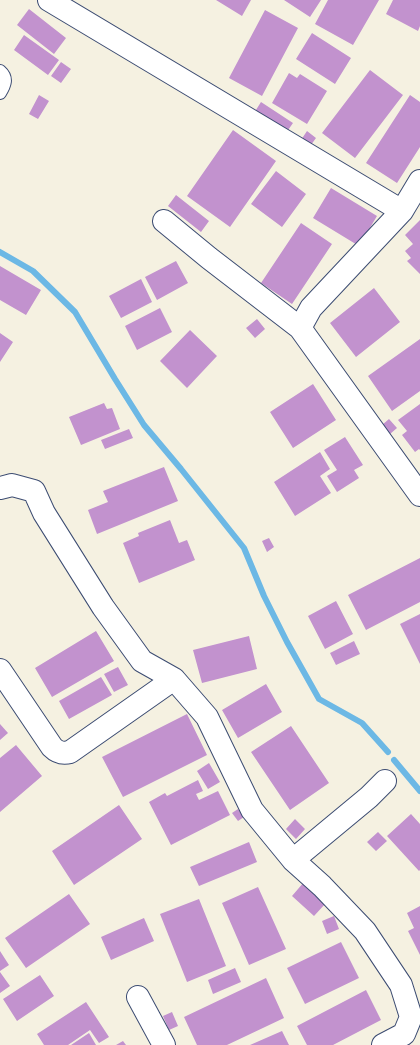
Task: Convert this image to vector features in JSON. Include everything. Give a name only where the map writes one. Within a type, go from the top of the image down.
[{"type":"street","points":[[49,0],[402,211]]},
{"type":"street","points":[[300,328],[311,308],[402,211],[420,181]]},
{"type":"street","points":[[164,221],[209,258],[300,328],[420,496]]},
{"type":"street","points":[[0,488],[12,485],[34,490],[44,513],[103,607],[142,661],[174,679],[207,717],[252,810],[292,860],[322,886],[365,931],[401,985],[411,1017],[404,1034],[382,1045]]},
{"type":"street","points":[[0,670],[55,751],[65,753],[70,752],[174,679]]},
{"type":"street","points":[[292,860],[370,797],[385,781]]},
{"type":"street","points":[[138,997],[164,1045]]},
{"type":"lane","points":[[0,71],[6,79],[0,93]]},
{"type":"building","points":[[216,0],[251,0],[242,16]]},
{"type":"building","points":[[284,0],[321,0],[310,17]]},
{"type":"building","points":[[328,0],[379,0],[353,45],[315,24]]},
{"type":"building","points":[[393,0],[420,0],[420,26],[418,31],[386,14]]},
{"type":"building","points":[[29,9],[66,38],[54,54],[17,25]]},
{"type":"building","points":[[265,10],[298,28],[262,96],[229,78]]},
{"type":"building","points":[[312,33],[351,58],[335,84],[296,59]]},
{"type":"building","points":[[24,35],[59,60],[48,75],[14,50]]},
{"type":"building","points":[[61,62],[71,69],[61,83],[51,76]]},
{"type":"building","points":[[370,70],[403,95],[355,158],[322,133]]},
{"type":"building","points":[[289,73],[297,78],[300,74],[327,91],[307,124],[272,103]]},
{"type":"building","points":[[39,95],[49,101],[38,119],[29,114]]},
{"type":"building","points":[[410,95],[420,102],[420,147],[397,183],[366,163]]},
{"type":"building","points":[[261,102],[293,123],[286,133],[254,113]]},
{"type":"building","points":[[233,130],[276,161],[230,227],[187,196]]},
{"type":"building","points":[[307,131],[316,138],[308,149],[299,143]]},
{"type":"building","points":[[276,171],[306,194],[282,227],[251,204]]},
{"type":"building","points":[[331,188],[377,216],[359,246],[313,218]]},
{"type":"building","points":[[176,195],[209,221],[201,232],[168,206]]},
{"type":"building","points":[[420,220],[420,274],[407,261],[411,258],[405,251],[413,244],[405,235]]},
{"type":"building","points":[[301,223],[332,244],[292,304],[261,283]]},
{"type":"building","points":[[176,261],[188,283],[157,300],[145,277]]},
{"type":"building","points":[[0,266],[41,290],[26,315],[0,300]]},
{"type":"building","points":[[141,279],[152,302],[121,318],[109,296]]},
{"type":"building","points":[[374,288],[400,322],[356,357],[330,323]]},
{"type":"building","points":[[160,308],[172,332],[137,350],[125,326]]},
{"type":"building","points":[[257,319],[265,329],[255,338],[246,328]]},
{"type":"building","points":[[190,330],[217,356],[187,388],[160,361]]},
{"type":"building","points":[[0,333],[13,342],[0,362]]},
{"type":"building","points":[[420,339],[420,391],[392,411],[368,376]]},
{"type":"building","points":[[313,384],[336,420],[293,448],[270,412]]},
{"type":"building","points":[[104,403],[107,409],[112,408],[120,429],[81,445],[69,417]]},
{"type":"building","points":[[420,404],[420,450],[419,449],[415,452],[402,435],[407,431],[398,420]]},
{"type":"building","points":[[389,419],[397,428],[390,434],[382,425]]},
{"type":"building","points":[[129,429],[133,438],[105,449],[101,440]]},
{"type":"building","points":[[345,437],[363,465],[354,470],[359,478],[337,492],[327,476],[337,470],[324,450]]},
{"type":"building","points":[[320,452],[330,469],[320,476],[331,493],[295,516],[274,482]]},
{"type":"building","points":[[164,467],[178,501],[97,534],[88,510],[108,502],[103,491]]},
{"type":"building","points":[[170,520],[179,543],[187,540],[195,560],[139,583],[123,543],[139,536],[138,533]]},
{"type":"building","points":[[269,538],[274,547],[267,552],[262,541]]},
{"type":"building","points":[[420,558],[420,602],[366,630],[348,595]]},
{"type":"building","points":[[336,601],[353,634],[325,649],[308,616]]},
{"type":"building","points":[[420,614],[420,664],[400,624]]},
{"type":"building","points":[[96,631],[114,661],[52,697],[35,668]]},
{"type":"building","points":[[249,636],[257,669],[202,683],[193,650]]},
{"type":"building","points":[[354,641],[360,654],[336,665],[330,653]]},
{"type":"building","points":[[118,667],[128,685],[114,692],[104,674]]},
{"type":"building","points":[[101,677],[112,695],[69,719],[59,701]]},
{"type":"building","points":[[266,684],[282,712],[238,738],[222,710]]},
{"type":"building","points":[[187,714],[207,755],[123,797],[102,757]]},
{"type":"building","points":[[0,724],[8,733],[0,740]]},
{"type":"building","points":[[291,726],[329,783],[290,810],[251,752]]},
{"type":"building","points":[[16,745],[42,776],[0,812],[0,758]]},
{"type":"building","points":[[209,763],[220,782],[208,789],[197,771]]},
{"type":"building","points":[[198,780],[203,791],[196,794],[199,800],[218,791],[230,815],[171,845],[149,802],[165,793],[167,796]]},
{"type":"building","points":[[119,805],[142,839],[74,885],[52,851]]},
{"type":"building","points":[[238,809],[244,817],[238,821],[232,813]]},
{"type":"building","points":[[411,814],[420,824],[419,871],[387,836]]},
{"type":"building","points":[[295,819],[305,829],[296,839],[286,829]]},
{"type":"building","points":[[378,832],[387,841],[376,851],[367,842]]},
{"type":"building","points":[[249,842],[257,862],[199,886],[190,867]]},
{"type":"building","points":[[304,882],[326,903],[314,916],[292,896]]},
{"type":"building","points":[[258,887],[286,949],[249,965],[222,903]]},
{"type":"building","points":[[69,894],[90,924],[26,968],[5,938]]},
{"type":"building","points":[[199,899],[226,966],[187,982],[160,914]]},
{"type":"building","points":[[420,906],[420,955],[408,931],[414,928],[407,913]]},
{"type":"building","points":[[334,916],[339,929],[327,934],[322,921]]},
{"type":"building","points":[[144,918],[154,941],[111,960],[101,937]]},
{"type":"building","points":[[341,942],[359,978],[305,1004],[287,968]]},
{"type":"building","points":[[0,951],[9,965],[0,971]]},
{"type":"building","points":[[235,968],[241,982],[213,994],[208,980]]},
{"type":"building","points":[[0,972],[10,986],[0,993]]},
{"type":"building","points":[[40,975],[54,996],[17,1021],[3,999]]},
{"type":"building","points":[[266,978],[284,1018],[227,1045],[197,1045],[184,1017]]},
{"type":"building","points":[[366,990],[381,1020],[333,1045],[307,1045],[297,1026]]},
{"type":"building","points":[[86,1002],[109,1037],[99,1043],[90,1030],[68,1045],[44,1045],[37,1034]]},
{"type":"building","points":[[172,1012],[178,1026],[169,1030],[163,1016]]},
{"type":"building","points":[[282,1031],[289,1045],[250,1045]]},
{"type":"building","points":[[89,1033],[96,1045],[71,1045]]},
{"type":"building","points":[[123,1041],[126,1045],[116,1045]]},
{"type":"waterway","points":[[0,252],[33,271],[75,312],[144,425],[244,548],[264,596],[287,642],[319,699],[362,723],[388,752]]},
{"type":"waterway","points":[[394,760],[420,791]]}]
